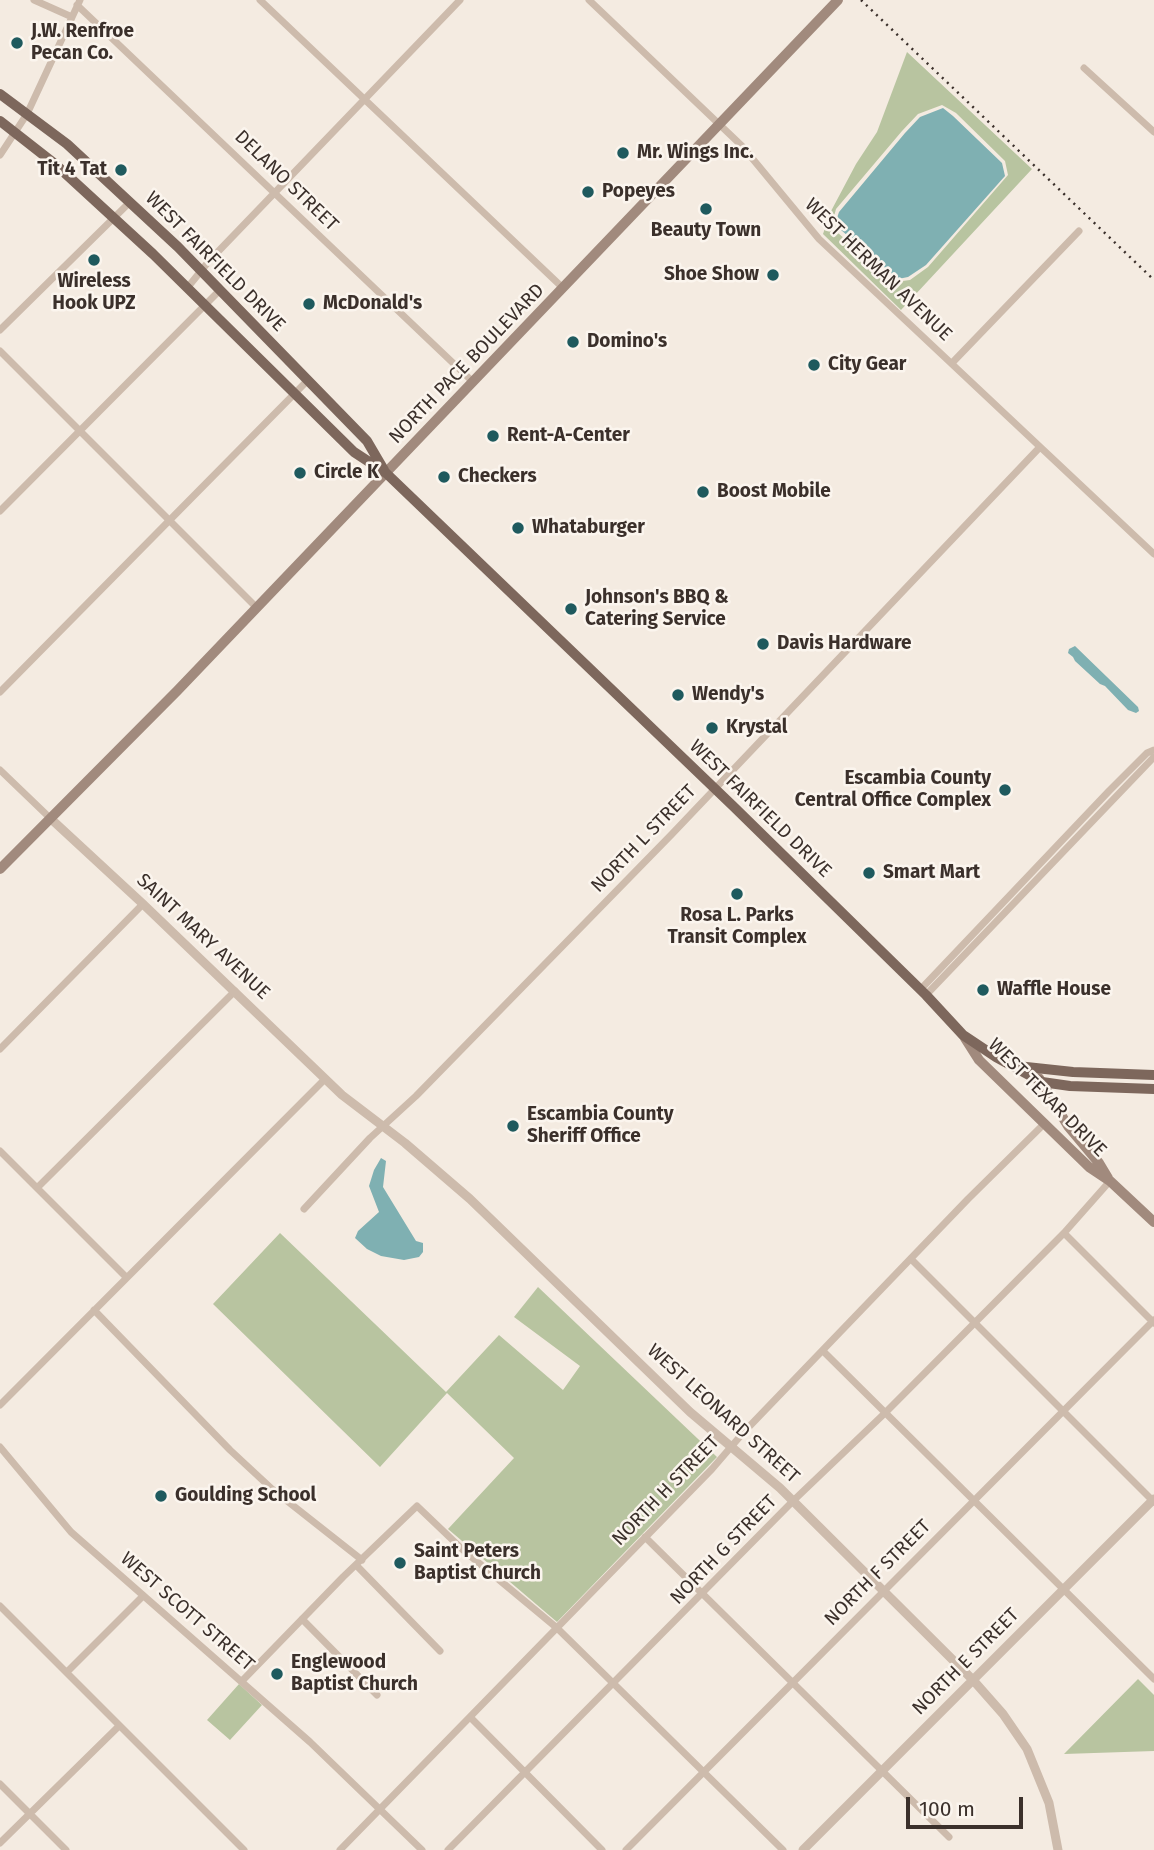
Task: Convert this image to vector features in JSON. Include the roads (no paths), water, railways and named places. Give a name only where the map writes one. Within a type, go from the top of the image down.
[{"type":"main road","name":"NORTH PACE BOULEVARD","points":[[0,869],[257,608],[838,0]]},
{"type":"main road","name":"WEST FAIRFIELD DRIVE","points":[[0,94],[67,144],[201,271],[368,441],[386,473]]},
{"type":"main road","name":"WEST FAIRFIELD DRIVE","points":[[0,121],[55,164],[188,287],[354,452],[386,473],[923,992],[963,1035],[1010,1065],[1154,1075]]},
{"type":"main road","name":"WEST TEXAR DRIVE","points":[[963,1035],[979,1059],[1089,1167],[1110,1181],[1154,1222]]},
{"type":"main road","points":[[1010,1065],[1042,1082],[1070,1086],[1154,1089]]},
{"type":"main road","name":"WEST TEXAR DRIVE","points":[[1031,1068],[1068,1126],[1099,1163],[1110,1181]]},
{"type":"street","points":[[34,0],[72,18]]},
{"type":"street","points":[[260,0],[563,288]]},
{"type":"street","points":[[188,287],[460,0]]},
{"type":"street","name":"WEST HERMAN AVENUE","points":[[589,0],[748,154],[819,239],[1154,554]]},
{"type":"street","points":[[0,155],[27,114],[78,2]]},
{"type":"street","name":"DELANO STREET","points":[[78,2],[473,382]]},
{"type":"street","points":[[1084,68],[1154,132]]},
{"type":"street","points":[[0,330],[130,202]]},
{"type":"street","points":[[952,363],[1079,231]]},
{"type":"street","points":[[0,511],[220,290]]},
{"type":"street","points":[[0,351],[257,608]]},
{"type":"street","points":[[0,692],[309,380]]},
{"type":"street","name":"NORTH L STREET","points":[[383,1127],[714,789],[1040,447]]},
{"type":"street","points":[[923,992],[1109,791],[1147,753],[1154,750]]},
{"type":"street","points":[[923,992],[1154,757]]},
{"type":"street","name":"SAINT MARY AVENUE","points":[[0,770],[325,1079],[383,1127]]},
{"type":"street","points":[[0,1049],[143,904]]},
{"type":"street","points":[[37,1188],[234,991]]},
{"type":"street","points":[[0,1405],[325,1079]]},
{"type":"street","name":"NORTH H STREET","points":[[340,1850],[1045,1123]]},
{"type":"street","points":[[304,1209],[383,1127]]},
{"type":"street","name":"WEST LEONARD STREET","points":[[383,1127],[470,1199],[682,1405],[793,1501],[973,1680],[1016,1731],[1037,1768],[1051,1807],[1058,1850]]},
{"type":"street","points":[[0,1151],[126,1277]]},
{"type":"street","name":"NORTH G STREET","points":[[448,1850],[793,1501],[885,1413],[1064,1233],[1110,1181]]},
{"type":"street","points":[[1064,1233],[1154,1321]]},
{"type":"street","points":[[911,1259],[1153,1500]]},
{"type":"street","points":[[94,1310],[230,1450],[359,1563],[440,1651]]},
{"type":"street","name":"NORTH F STREET","points":[[626,1850],[1154,1321]]},
{"type":"street","points":[[823,1351],[1154,1679]]},
{"type":"street","name":"WEST SCOTT STREET","points":[[0,1447],[64,1525],[310,1742],[422,1850]]},
{"type":"street","name":"NORTH E STREET","points":[[803,1850],[1153,1500]]},
{"type":"street","points":[[242,1681],[417,1506],[462,1549],[557,1628],[783,1850]]},
{"type":"street","points":[[645,1537],[949,1837]]},
{"type":"street","points":[[66,1672],[143,1595]]},
{"type":"street","points":[[0,1606],[244,1850]]},
{"type":"street","points":[[302,1619],[377,1695]]},
{"type":"street","points":[[470,1717],[602,1850]]},
{"type":"street","points":[[0,1843],[119,1726]]},
{"type":"street","points":[[0,1784],[66,1850]]},
{"type":"water","points":[[943,108],[1002,163],[1005,176],[926,265],[908,277],[898,279],[841,230],[836,221],[839,212],[920,117]]},
{"type":"water","points":[[1075,646],[1139,711],[1136,713],[1128,710],[1075,661],[1068,653],[1069,649]]},
{"type":"water","points":[[381,1158],[386,1161],[383,1187],[416,1241],[423,1243],[423,1252],[419,1257],[404,1260],[381,1256],[367,1249],[355,1238],[358,1231],[379,1212],[369,1186]]},
{"type":"railway","points":[[861,0],[1154,280]]},
{"type":"place","name":"J.W. Renfroe Pecan Co.","points":[[17,43]]},
{"type":"place","name":"Mr. Wings Inc.","points":[[623,153]]},
{"type":"place","name":"Tit 4 Tat","points":[[121,170]]},
{"type":"place","name":"Popeyes","points":[[588,192]]},
{"type":"place","name":"Beauty Town","points":[[706,209]]},
{"type":"place","name":"Wireless Hook UPZ","points":[[94,260]]},
{"type":"place","name":"Shoe Show","points":[[773,275]]},
{"type":"place","name":"McDonald's","points":[[309,304]]},
{"type":"place","name":"Domino's","points":[[573,342]]},
{"type":"place","name":"City Gear","points":[[814,365]]},
{"type":"place","name":"Rent-A-Center","points":[[493,436]]},
{"type":"place","name":"Circle K","points":[[300,473]]},
{"type":"place","name":"Checkers","points":[[444,477]]},
{"type":"place","name":"Boost Mobile","points":[[703,492]]},
{"type":"place","name":"Whataburger","points":[[518,528]]},
{"type":"place","name":"Johnson's BBQ & Catering Service","points":[[571,609]]},
{"type":"place","name":"Davis Hardware","points":[[763,644]]},
{"type":"place","name":"Wendy's","points":[[678,695]]},
{"type":"place","name":"Krystal","points":[[712,728]]},
{"type":"place","name":"Escambia County Central Office Complex","points":[[1005,790]]},
{"type":"place","name":"Smart Mart","points":[[869,873]]},
{"type":"place","name":"Rosa L. Parks Transit Complex","points":[[737,894]]},
{"type":"place","name":"Waffle House","points":[[983,990]]},
{"type":"place","name":"Escambia County Sheriff Office","points":[[513,1126]]},
{"type":"place","name":"Goulding School","points":[[161,1496]]},
{"type":"place","name":"Saint Peters Baptist Church","points":[[400,1563]]},
{"type":"place","name":"Englewood Baptist Church","points":[[277,1674]]}]
